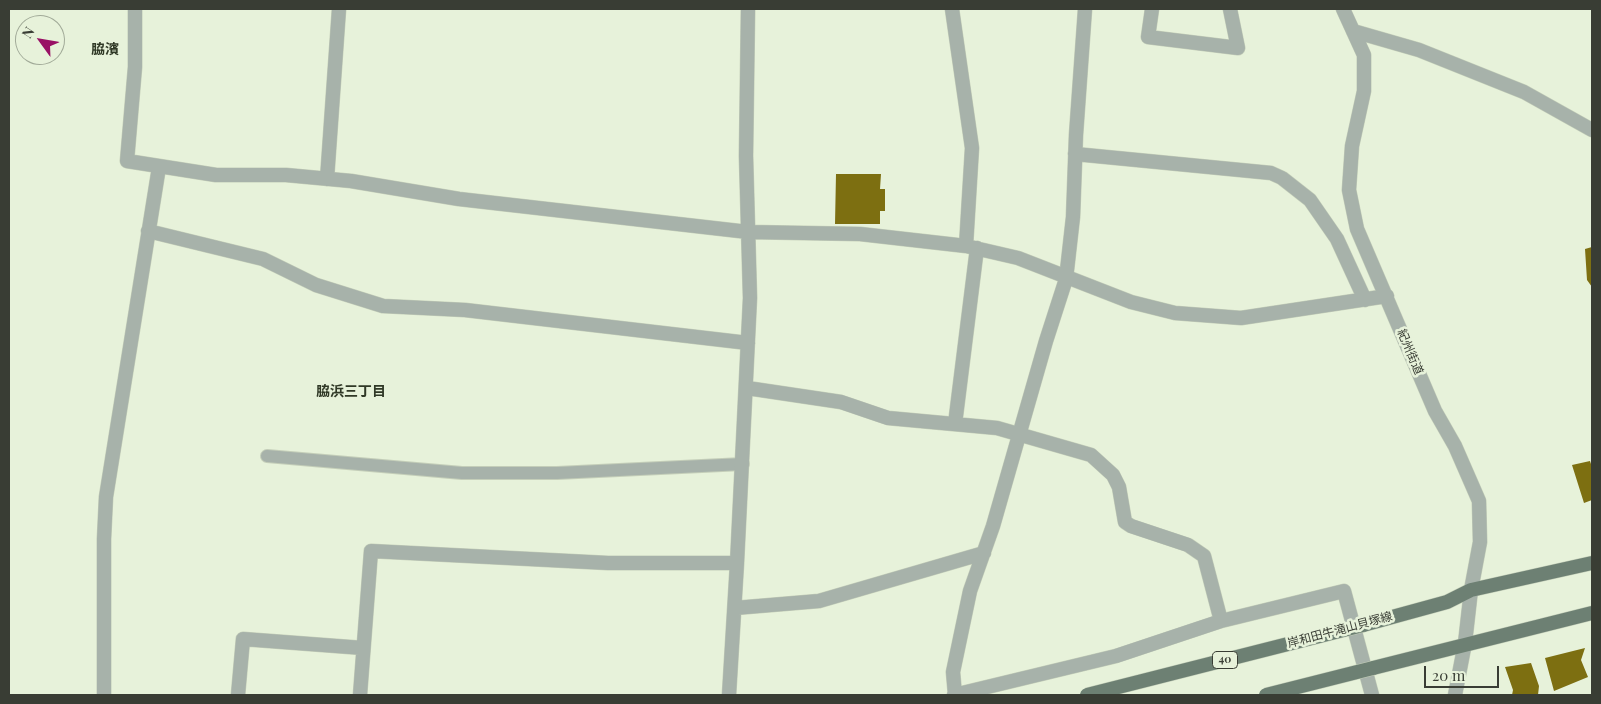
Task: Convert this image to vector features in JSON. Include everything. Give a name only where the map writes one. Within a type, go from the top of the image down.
[{"type":"main road","name":"岸和田牛滝山貝塚線","points":[[1087,695],[1363,625],[1446,602],[1471,590],[1592,564]]},
{"type":"main road","points":[[1266,695],[1465,643],[1592,613]]},
{"type":"street","points":[[136,9],[135,67],[127,161],[216,176],[286,175],[327,178],[459,199],[748,232],[860,234],[971,247],[1018,258],[1066,279],[1131,302],[1175,313],[1241,318],[1387,296]]},
{"type":"street","points":[[327,178],[339,9]]},
{"type":"street","points":[[728,695],[738,563],[747,388],[748,232],[746,156],[748,9]]},
{"type":"street","points":[[952,9],[972,148],[971,247],[955,424]]},
{"type":"street","points":[[1085,9],[1075,154],[1074,217],[1066,279],[984,553],[970,591],[953,672],[954,695],[1116,656],[1220,621],[1344,591],[1372,695]]},
{"type":"street","points":[[1152,9],[1148,37],[1238,48],[1230,9]]},
{"type":"street","name":"紀州街道","points":[[1343,9],[1364,55],[1364,91],[1352,146],[1349,190],[1357,230],[1435,411],[1455,446],[1479,501],[1480,542],[1455,695]]},
{"type":"street","points":[[1353,32],[1418,50],[1524,92],[1592,130]]},
{"type":"street","points":[[1075,154],[1271,173],[1282,178],[1310,200],[1337,239],[1365,300]]},
{"type":"street","points":[[104,695],[104,539],[106,497],[159,167]]},
{"type":"street","points":[[148,231],[263,259],[316,285],[383,306],[465,310],[748,343]]},
{"type":"street","points":[[747,388],[841,402],[888,418],[997,428],[1091,455],[1114,474],[1119,487],[1125,522],[1131,526],[1188,545],[1200,552],[1206,560],[1220,621]]},
{"type":"street","points":[[360,695],[371,551],[608,564],[738,563]]},
{"type":"street","points":[[735,608],[818,601],[984,553]]},
{"type":"street","points":[[238,695],[243,639],[364,648]]},
{"type":"lane","points":[[267,456],[462,473],[558,473],[743,464]]},
{"type":"building","points":[[836,174],[881,174],[880,189],[885,189],[885,211],[880,211],[880,224],[835,224]]},
{"type":"building","points":[[1592,247],[1592,287],[1587,280],[1585,249]]},
{"type":"building","points":[[1590,461],[1592,467],[1592,500],[1584,503],[1572,465]]},
{"type":"building","points":[[1585,648],[1581,660],[1588,677],[1554,691],[1545,658]]},
{"type":"building","points":[[1531,663],[1539,686],[1538,695],[1512,695],[1513,690],[1505,667]]},
{"type":"district","name":"脇濱","points":[[105,50]]},
{"type":"district","name":"脇浜三丁目","points":[[351,392]]}]
